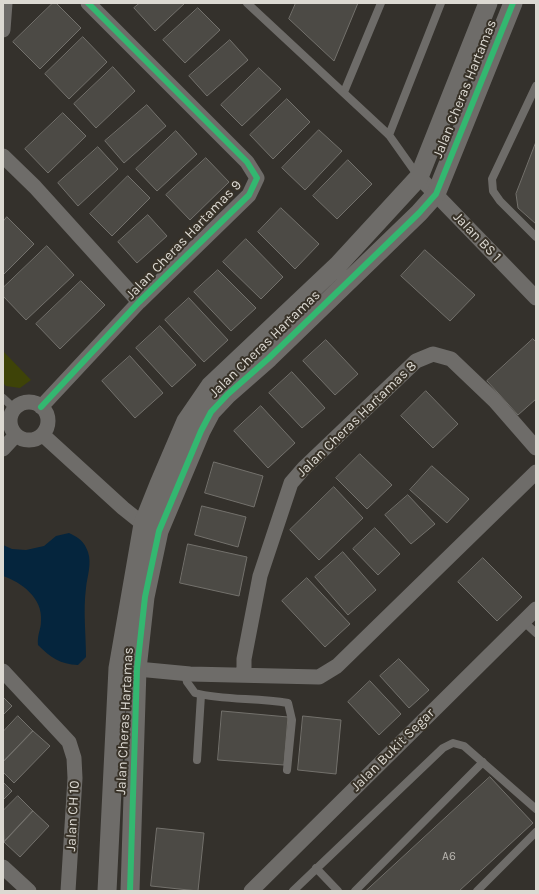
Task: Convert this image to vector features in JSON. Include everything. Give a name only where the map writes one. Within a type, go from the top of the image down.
[{"type":"street","points":[[3,30],[5,3]]},
{"type":"street","name":"Jalan Cheras Hartamas 9","points":[[41,406],[139,302],[249,195],[257,178],[247,162],[88,3]]},
{"type":"street","name":"Jalan Cheras Hartamas","points":[[108,891],[118,668],[151,528],[186,421],[210,386],[338,265],[419,177],[488,3]]},
{"type":"street","name":"Jalan Cheras Hartamas","points":[[130,891],[137,669],[151,528],[212,412],[228,394],[274,353],[419,213],[436,194],[513,3]]},
{"type":"street","name":"Jalan Cheras Hartamas 9","points":[[3,156],[35,187],[139,302]]},
{"type":"street","name":"Jalan BS 1","points":[[419,177],[536,298]]},
{"type":"street","name":"Jalan Cheras Hartamas 8","points":[[244,675],[244,659],[260,576],[292,483],[304,468],[416,361],[432,354],[451,359],[495,401],[536,448]]},
{"type":"street","points":[[30,402],[41,406],[48,417],[46,429],[43,434],[38,438],[27,440],[16,435],[13,431],[10,420],[15,409],[24,403],[30,402]]},
{"type":"street","points":[[43,434],[122,508],[151,528]]},
{"type":"street","points":[[3,449],[16,435]]},
{"type":"street","points":[[118,668],[185,674],[319,677],[337,666],[536,472]]},
{"type":"street","name":"Jalan Bukit Segar","points":[[251,891],[536,609]]},
{"type":"street","name":"Jalan CH 10","points":[[3,671],[69,742],[74,758],[75,778],[68,891]]},
{"type":"street","points":[[3,867],[28,891]]},
{"type":"lane","points":[[247,3],[389,135],[419,177]]},
{"type":"lane","points":[[344,92],[381,3]]},
{"type":"lane","points":[[389,135],[441,3]]},
{"type":"lane","points":[[536,86],[492,179],[493,191],[500,201],[536,237]]},
{"type":"lane","points":[[3,398],[15,409]]},
{"type":"lane","points":[[523,621],[536,633]]},
{"type":"lane","points":[[185,674],[187,682],[195,693],[201,695],[288,703],[292,720],[287,770]]},
{"type":"lane","points":[[197,760],[201,695]]},
{"type":"lane","points":[[293,891],[443,748],[453,743],[464,746],[536,809]]},
{"type":"lane","points":[[355,891],[483,762]]},
{"type":"lane","points":[[477,891],[536,832]]},
{"type":"lane","points":[[316,868],[338,891]]},
{"type":"green space","points":[[3,351],[31,380],[20,388],[6,386],[3,383]]},
{"type":"water","points":[[69,533],[83,542],[88,552],[90,561],[85,605],[86,657],[78,665],[56,660],[38,645],[41,613],[35,598],[17,582],[3,576],[3,545],[12,549],[26,550],[44,546],[56,536]]},
{"type":"building","points":[[53,3],[56,3],[81,28],[40,69],[13,42]]},
{"type":"building","points":[[140,3],[185,3],[155,31],[134,8]]},
{"type":"building","points":[[296,3],[358,3],[334,61],[289,19]]},
{"type":"building","points":[[198,8],[220,30],[185,63],[163,40]]},
{"type":"building","points":[[83,37],[107,62],[69,99],[45,74]]},
{"type":"building","points":[[230,40],[248,60],[207,96],[189,76]]},
{"type":"building","points":[[113,67],[135,91],[96,128],[74,104]]},
{"type":"building","points":[[259,68],[281,89],[242,126],[221,105]]},
{"type":"building","points":[[287,99],[310,122],[273,159],[250,135]]},
{"type":"building","points":[[147,105],[166,126],[124,163],[105,141]]},
{"type":"building","points":[[63,113],[86,136],[48,173],[25,149]]},
{"type":"building","points":[[319,130],[342,151],[305,190],[282,168]]},
{"type":"building","points":[[176,131],[197,154],[157,191],[136,169]]},
{"type":"building","points":[[536,142],[536,224],[518,208],[516,194]]},
{"type":"building","points":[[98,147],[118,169],[78,206],[58,183]]},
{"type":"building","points":[[206,158],[229,182],[190,220],[166,195]]},
{"type":"building","points":[[348,160],[372,184],[337,219],[313,196]]},
{"type":"building","points":[[128,176],[150,198],[112,236],[90,214]]},
{"type":"building","points":[[281,208],[319,244],[295,269],[258,232]]},
{"type":"building","points":[[148,215],[167,236],[137,263],[118,242]]},
{"type":"building","points":[[7,217],[34,244],[3,275],[3,222]]},
{"type":"building","points":[[246,239],[283,277],[261,299],[223,262]]},
{"type":"building","points":[[47,246],[74,275],[26,320],[3,296],[3,288]]},
{"type":"building","points":[[425,250],[475,295],[450,321],[401,276]]},
{"type":"building","points":[[218,270],[256,308],[231,331],[194,292]]},
{"type":"building","points":[[81,281],[105,305],[60,349],[36,324]]},
{"type":"building","points":[[189,298],[228,340],[204,362],[165,320]]},
{"type":"building","points":[[160,326],[196,365],[172,387],[136,348]]},
{"type":"building","points":[[533,339],[536,342],[536,399],[518,415],[487,381]]},
{"type":"building","points":[[326,340],[358,374],[335,395],[303,361]]},
{"type":"building","points":[[130,356],[163,393],[135,418],[102,381]]},
{"type":"building","points":[[292,372],[325,408],[302,428],[269,393]]},
{"type":"building","points":[[426,391],[458,424],[433,448],[401,416]]},
{"type":"building","points":[[261,406],[295,443],[268,468],[234,431]]},
{"type":"building","points":[[360,454],[392,485],[367,509],[336,478]]},
{"type":"building","points":[[214,462],[263,476],[254,507],[205,493]]},
{"type":"building","points":[[432,466],[469,499],[447,523],[410,490]]},
{"type":"building","points":[[334,487],[363,518],[319,560],[290,530]]},
{"type":"building","points":[[408,495],[435,524],[411,544],[385,515]]},
{"type":"building","points":[[202,506],[246,517],[238,547],[195,535]]},
{"type":"building","points":[[375,528],[400,554],[378,575],[353,549]]},
{"type":"building","points":[[188,544],[247,557],[239,596],[180,583]]},
{"type":"building","points":[[343,552],[376,590],[348,615],[315,577]]},
{"type":"building","points":[[483,558],[522,597],[497,621],[458,582]]},
{"type":"building","points":[[307,578],[350,624],[325,647],[282,601]]},
{"type":"building","points":[[399,659],[429,690],[409,708],[380,676]]},
{"type":"building","points":[[370,681],[401,714],[379,735],[348,702]]},
{"type":"building","points":[[3,697],[12,706],[3,715]]},
{"type":"building","points":[[222,711],[288,717],[284,765],[218,760]]},
{"type":"building","points":[[18,716],[33,731],[3,762],[3,732]]},
{"type":"building","points":[[303,716],[341,720],[336,774],[298,770]]},
{"type":"building","points":[[33,731],[50,746],[14,783],[3,772],[3,762]]},
{"type":"building","points":[[490,777],[533,823],[459,891],[366,891]]},
{"type":"building","points":[[3,782],[12,791],[3,800]]},
{"type":"building","points":[[18,796],[33,811],[4,842],[3,811]]},
{"type":"building","points":[[33,811],[49,826],[20,857],[4,842]]},
{"type":"building","points":[[157,828],[204,833],[198,891],[151,886]]},
{"type":"cycle path","points":[[41,407],[139,302],[249,195],[257,178],[247,162],[88,3]]},
{"type":"cycle path","points":[[130,891],[137,669],[145,597],[159,531],[201,431],[211,412],[228,394],[269,358],[419,213],[436,194],[513,3]]}]
